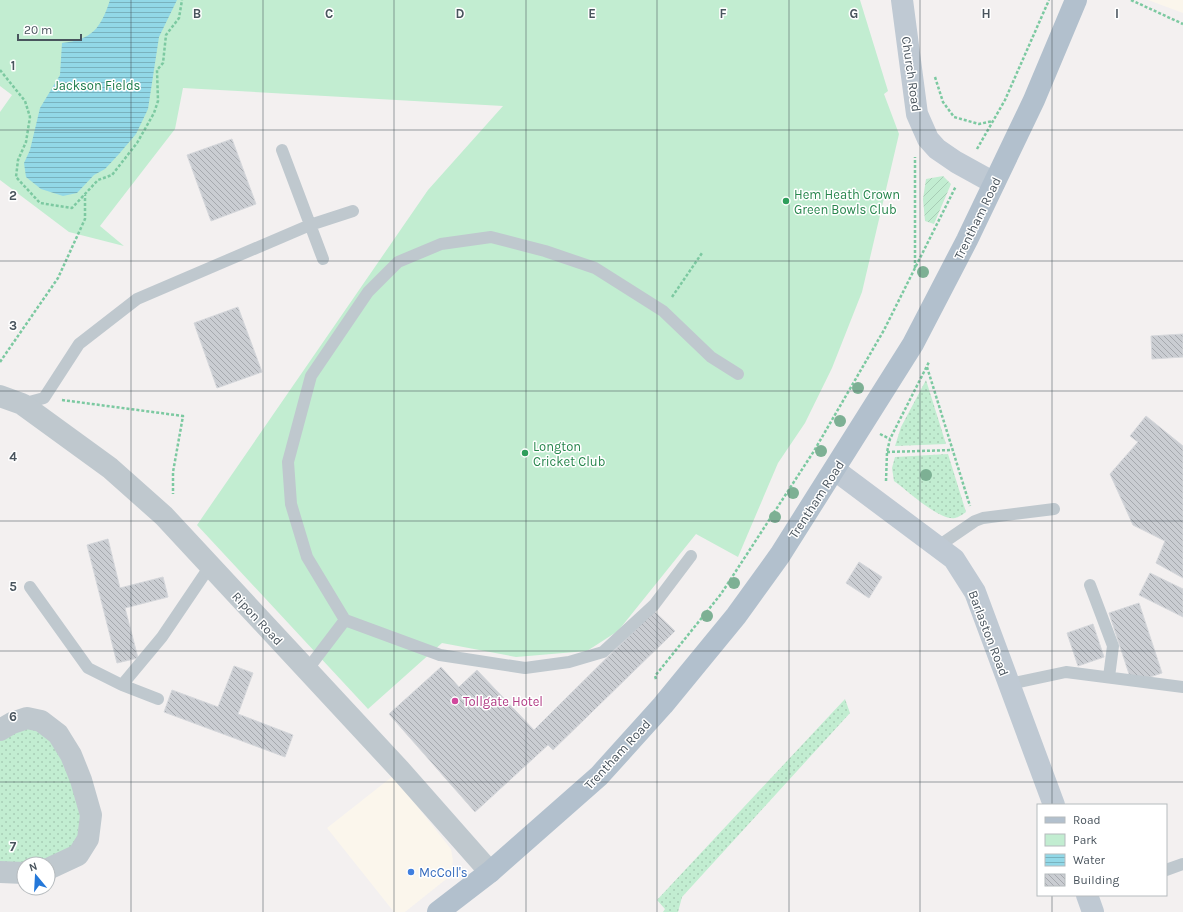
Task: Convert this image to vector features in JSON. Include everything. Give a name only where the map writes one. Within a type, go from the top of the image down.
[{"type":"main road","name":"Trentham Road","points":[[438,912],[490,872],[599,776],[663,705],[736,616],[780,555],[913,344],[967,240],[1034,100],[1076,0]]},
{"type":"street","name":"Church Road","points":[[902,0],[917,114],[928,139],[937,149],[956,162],[994,182]]},
{"type":"street","name":"Ripon Road","points":[[0,396],[22,404],[110,468],[164,516],[400,770],[490,872]]},
{"type":"street","name":"Barlaston Road","points":[[834,470],[954,559],[975,592],[1054,804]]},
{"type":"street","points":[[0,730],[12,723],[27,718],[41,721],[58,734],[71,755],[81,780],[91,815],[88,839],[78,855],[56,865]]},
{"type":"street","points":[[0,872],[16,873]]},
{"type":"street","points":[[1087,896],[1093,912]]},
{"type":"lane","points":[[282,150],[323,259]]},
{"type":"lane","points":[[22,404],[44,398],[79,344],[137,299],[310,226],[353,211]]},
{"type":"lane","points":[[691,556],[654,605],[603,652],[569,662],[525,668],[440,655],[345,620],[307,557],[290,504],[288,462],[311,376],[368,292],[398,262],[441,244],[491,237],[545,250],[595,268],[663,311],[711,357],[738,374]]},
{"type":"lane","points":[[937,547],[983,518],[1054,509]]},
{"type":"lane","points":[[122,685],[162,637],[210,566]]},
{"type":"lane","points":[[1090,585],[1113,646],[1109,677]]},
{"type":"lane","points":[[30,588],[88,668],[122,685],[158,699]]},
{"type":"lane","points":[[307,670],[345,620]]},
{"type":"lane","points":[[1009,684],[1066,672],[1183,687]]},
{"type":"lane","points":[[1167,870],[1183,864]]},
{"type":"path","points":[[0,70],[25,101],[30,117],[26,142],[18,160],[16,177],[40,203],[72,208],[98,180],[112,175],[137,143],[154,113],[158,101],[157,70],[163,64],[166,35],[179,18],[182,0]]},
{"type":"path","points":[[982,140],[1005,100],[1049,0]]},
{"type":"path","points":[[1130,0],[1183,24]]},
{"type":"path","name":"Church Road","points":[[934,72],[943,102],[954,117],[979,124],[993,121]]},
{"type":"path","points":[[915,269],[916,157]]},
{"type":"path","name":"Trentham Road","points":[[655,676],[721,594],[814,451],[884,330],[954,189]]},
{"type":"path","points":[[0,362],[58,278],[85,219],[85,194]]},
{"type":"path","points":[[663,311],[702,253]]},
{"type":"path","points":[[887,480],[887,452],[890,439],[932,357]]},
{"type":"path","points":[[927,367],[972,510]]},
{"type":"path","points":[[44,398],[183,416],[173,472],[173,500],[164,516]]},
{"type":"path","points":[[885,436],[890,439]]},
{"type":"path","points":[[887,452],[953,450]]},
{"type":"shaded area","points":[[1148,0],[1183,0],[1183,13]]},
{"type":"shaded area","points":[[393,776],[451,849],[453,861],[450,876],[405,912],[394,912],[327,828]]},
{"type":"green space","name":"Jackson Fields","points":[[0,0],[860,0],[888,91],[884,94],[899,134],[862,292],[832,368],[805,423],[778,463],[738,557],[696,534],[618,631],[587,651],[516,657],[442,643],[368,709],[197,525],[428,190],[503,106],[183,88],[175,129],[100,226],[124,246],[69,232],[0,180],[0,112],[12,95],[0,86]]},
{"type":"green space","points":[[943,176],[951,184],[934,224],[925,221],[923,199],[926,179]]},
{"type":"green space","points":[[926,380],[946,444],[895,446],[901,427]]},
{"type":"green space","points":[[948,454],[966,512],[955,518],[948,518],[932,510],[894,481],[892,468],[895,457]]},
{"type":"green space","points":[[845,699],[850,713],[682,897],[678,912],[663,912],[665,909],[657,900]]},
{"type":"green space","points":[[26,723],[53,736],[87,815],[74,851],[56,859],[56,856],[16,856],[16,866],[0,867],[0,736]]},
{"type":"water","points":[[110,0],[177,0],[159,37],[148,109],[136,134],[105,169],[94,175],[77,193],[63,196],[41,189],[26,177],[24,163],[30,150],[40,108],[60,75],[62,43],[81,39],[94,31],[103,18]]},
{"type":"building","points":[[232,139],[256,204],[211,221],[187,155]]},
{"type":"building","points":[[238,307],[262,372],[217,388],[194,323]]},
{"type":"building","points":[[1183,334],[1183,357],[1152,359],[1151,336]]},
{"type":"building","points":[[1146,416],[1183,446],[1183,578],[1156,563],[1165,541],[1133,525],[1110,474],[1138,442],[1130,436]]},
{"type":"building","points":[[108,539],[120,588],[163,577],[168,597],[125,608],[138,658],[117,663],[87,545]]},
{"type":"building","points":[[859,562],[882,577],[869,598],[846,583]]},
{"type":"building","points":[[1150,573],[1183,589],[1183,617],[1139,595]]},
{"type":"building","points":[[1139,603],[1162,673],[1132,683],[1109,613]]},
{"type":"building","name":"Tollgate Hotel","points":[[654,611],[675,631],[553,750],[548,745],[475,812],[389,714],[441,667],[459,687],[477,670],[534,730]]},
{"type":"building","points":[[1093,624],[1104,657],[1078,666],[1067,633]]},
{"type":"building","points":[[234,666],[253,673],[238,714],[293,735],[285,757],[164,712],[172,690],[218,707]]},
{"type":"place","name":"Hem Heath Crown Green Bowls Club","points":[[786,201]]},
{"type":"place","name":"Longton Cricket Club","points":[[525,453]]},
{"type":"place","name":"Tollgate Hotel","points":[[455,701]]},
{"type":"place","name":"McColl's","points":[[411,872]]}]
